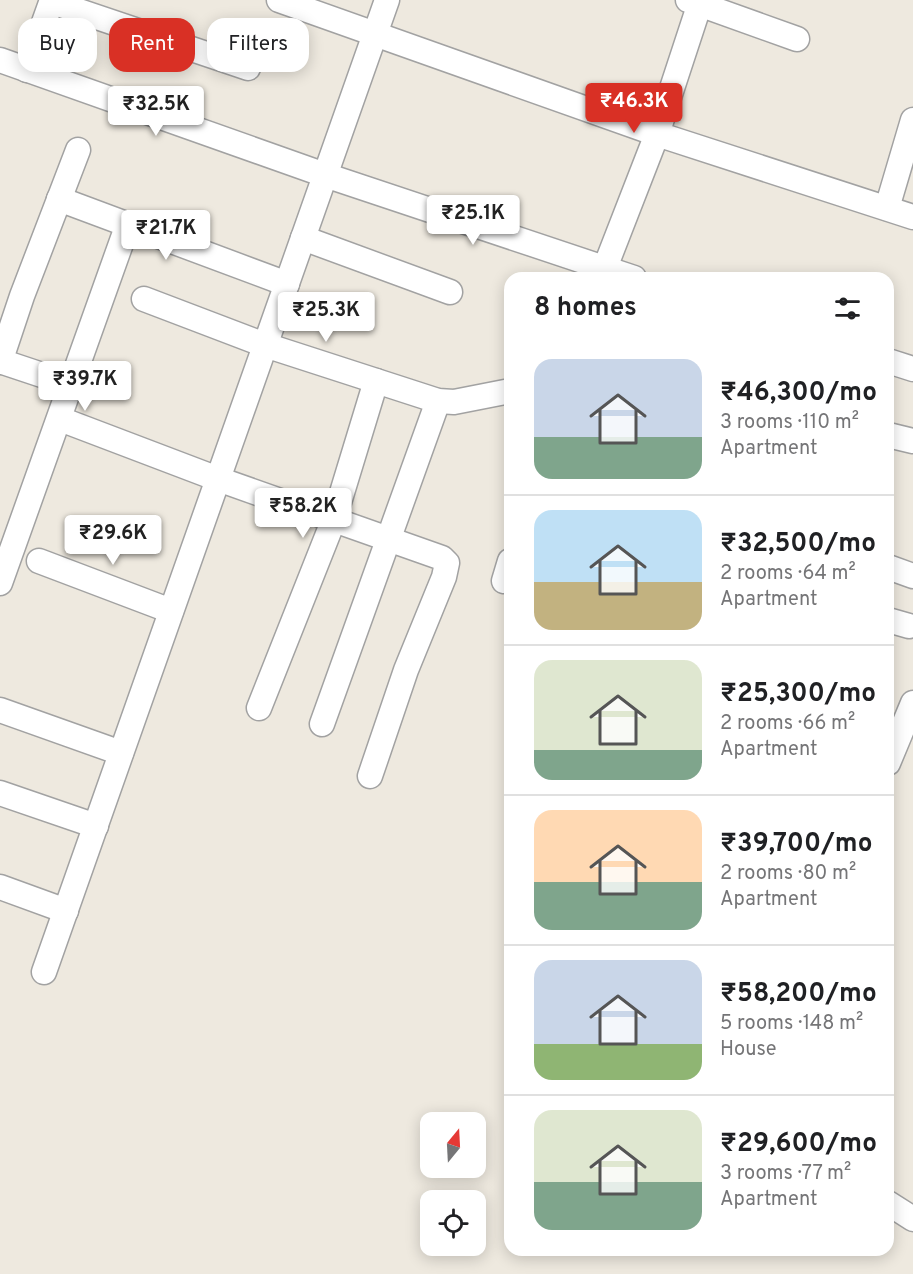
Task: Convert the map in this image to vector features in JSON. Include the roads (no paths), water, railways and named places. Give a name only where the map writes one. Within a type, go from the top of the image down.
[{"type":"street","points":[[279,0],[657,134],[913,217]]},
{"type":"street","points":[[44,972],[387,0]]},
{"type":"street","points":[[46,18],[52,1],[207,54]]},
{"type":"street","points":[[603,272],[657,134],[697,1],[796,39]]},
{"type":"street","points":[[0,60],[18,67]]},
{"type":"street","points":[[33,72],[600,272]]},
{"type":"street","points":[[888,208],[913,120]]},
{"type":"street","points":[[72,385],[0,362],[22,296],[78,150]]},
{"type":"street","points":[[59,199],[287,284]]},
{"type":"street","points":[[0,584],[128,224]]},
{"type":"street","points":[[303,238],[450,292]]},
{"type":"street","points":[[144,299],[266,345],[438,401],[454,402],[504,392]]},
{"type":"street","points":[[894,363],[913,369]]},
{"type":"street","points":[[259,708],[334,519],[376,381]]},
{"type":"street","points":[[322,724],[438,401]]},
{"type":"street","points":[[60,419],[218,479],[442,558],[447,562],[447,568],[406,670],[370,776]]},
{"type":"street","points":[[894,436],[913,441]]},
{"type":"street","points":[[39,561],[171,611]]},
{"type":"street","points":[[894,569],[913,576]]},
{"type":"street","points":[[894,749],[913,703]]},
{"type":"street","points":[[0,710],[121,753]]},
{"type":"street","points":[[0,793],[96,826]]},
{"type":"street","points":[[0,887],[66,911]]},
{"type":"street","points":[[894,1207],[913,1219]]}]
